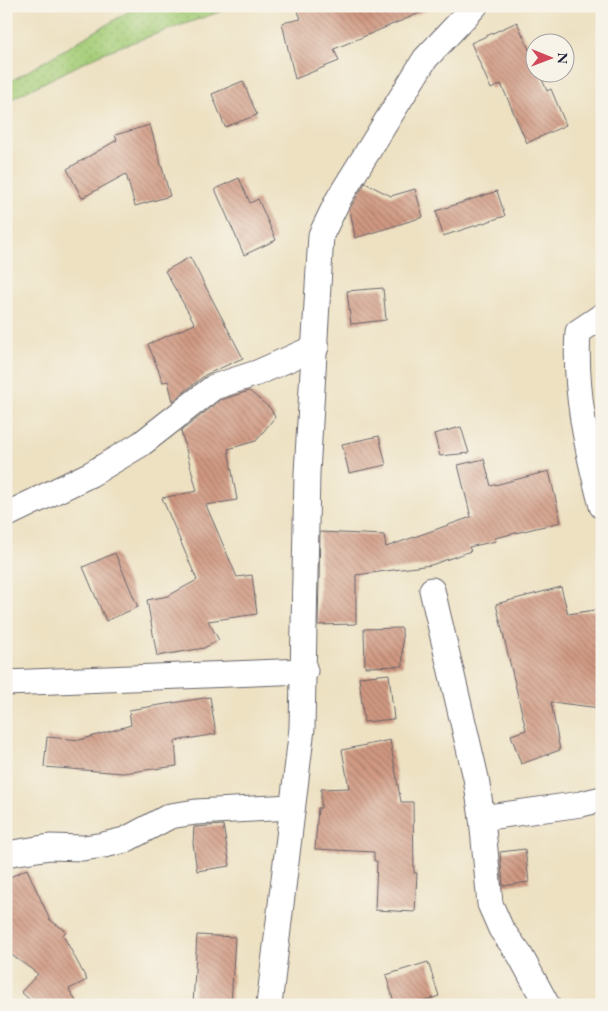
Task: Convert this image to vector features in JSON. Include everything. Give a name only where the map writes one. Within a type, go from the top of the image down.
[{"type":"street","points":[[269,1005],[302,728],[305,671],[307,473],[316,347],[317,271],[321,235],[339,198],[425,59],[475,6]]},
{"type":"street","points":[[602,316],[578,332],[576,352],[590,459],[602,506]]},
{"type":"street","points":[[6,515],[91,474],[141,444],[214,387],[257,373],[316,347]]},
{"type":"street","points":[[432,590],[457,692],[482,818],[490,904],[501,929],[520,955],[547,1005]]},
{"type":"street","points":[[6,683],[305,671]]},
{"type":"street","points":[[482,818],[581,804],[602,799]]},
{"type":"street","points":[[6,854],[50,847],[83,848],[104,845],[125,840],[170,816],[196,812],[292,807]]},
{"type":"green space","points":[[138,6],[236,6],[105,52],[11,99],[6,84]]},
{"type":"building","points":[[296,6],[434,7],[334,49],[339,61],[295,79],[282,23],[301,19]]},
{"type":"building","points":[[517,22],[526,42],[526,82],[543,82],[547,91],[551,89],[566,125],[527,143],[501,84],[491,89],[471,43]]},
{"type":"building","points":[[243,81],[257,115],[225,127],[212,94]]},
{"type":"building","points":[[150,125],[170,196],[135,206],[126,174],[82,198],[67,169],[117,140],[115,135]]},
{"type":"building","points":[[239,178],[250,203],[258,199],[276,240],[244,255],[215,189]]},
{"type":"building","points":[[365,183],[391,196],[415,189],[423,217],[355,238],[350,208]]},
{"type":"building","points":[[497,191],[505,216],[443,236],[436,211]]},
{"type":"building","points":[[190,257],[243,358],[205,375],[173,401],[168,381],[163,382],[148,344],[195,324],[165,271]]},
{"type":"building","points":[[383,288],[386,320],[351,324],[347,291]]},
{"type":"building","points":[[249,391],[270,408],[275,417],[256,441],[228,449],[237,500],[206,505],[237,577],[252,575],[257,614],[208,621],[219,640],[204,648],[157,656],[147,600],[168,596],[197,580],[162,498],[197,491],[181,431],[221,400]]},
{"type":"building","points":[[461,427],[469,453],[440,456],[434,434]]},
{"type":"building","points":[[379,436],[386,465],[349,473],[342,444]]},
{"type":"building","points":[[484,459],[491,486],[549,471],[561,522],[495,538],[496,541],[469,547],[471,551],[431,565],[356,575],[356,624],[318,625],[320,532],[384,535],[386,547],[471,517],[458,465]]},
{"type":"building","points":[[115,553],[138,607],[106,621],[83,567]]},
{"type":"building","points":[[561,587],[568,614],[602,609],[600,708],[551,702],[560,750],[521,764],[511,735],[526,730],[496,604]]},
{"type":"building","points":[[402,628],[403,666],[365,667],[364,629]]},
{"type":"building","points":[[389,674],[394,719],[364,722],[359,677]]},
{"type":"building","points":[[210,697],[216,734],[175,741],[177,766],[123,773],[44,767],[47,737],[80,740],[131,725],[129,710]]},
{"type":"building","points":[[390,740],[401,802],[413,802],[414,873],[417,873],[415,912],[375,910],[377,861],[374,861],[374,852],[315,849],[318,808],[321,808],[321,789],[349,788],[342,750]]},
{"type":"building","points":[[223,825],[230,866],[197,871],[193,843],[194,827]]},
{"type":"building","points":[[525,849],[529,882],[503,886],[500,852]]},
{"type":"building","points":[[27,869],[50,920],[66,931],[63,935],[87,980],[69,989],[78,1005],[36,1005],[21,992],[38,974],[6,951],[6,879]]},
{"type":"building","points":[[197,935],[235,937],[231,1005],[193,1005]]},
{"type":"building","points":[[428,962],[439,996],[412,1005],[395,1005],[386,975]]}]
